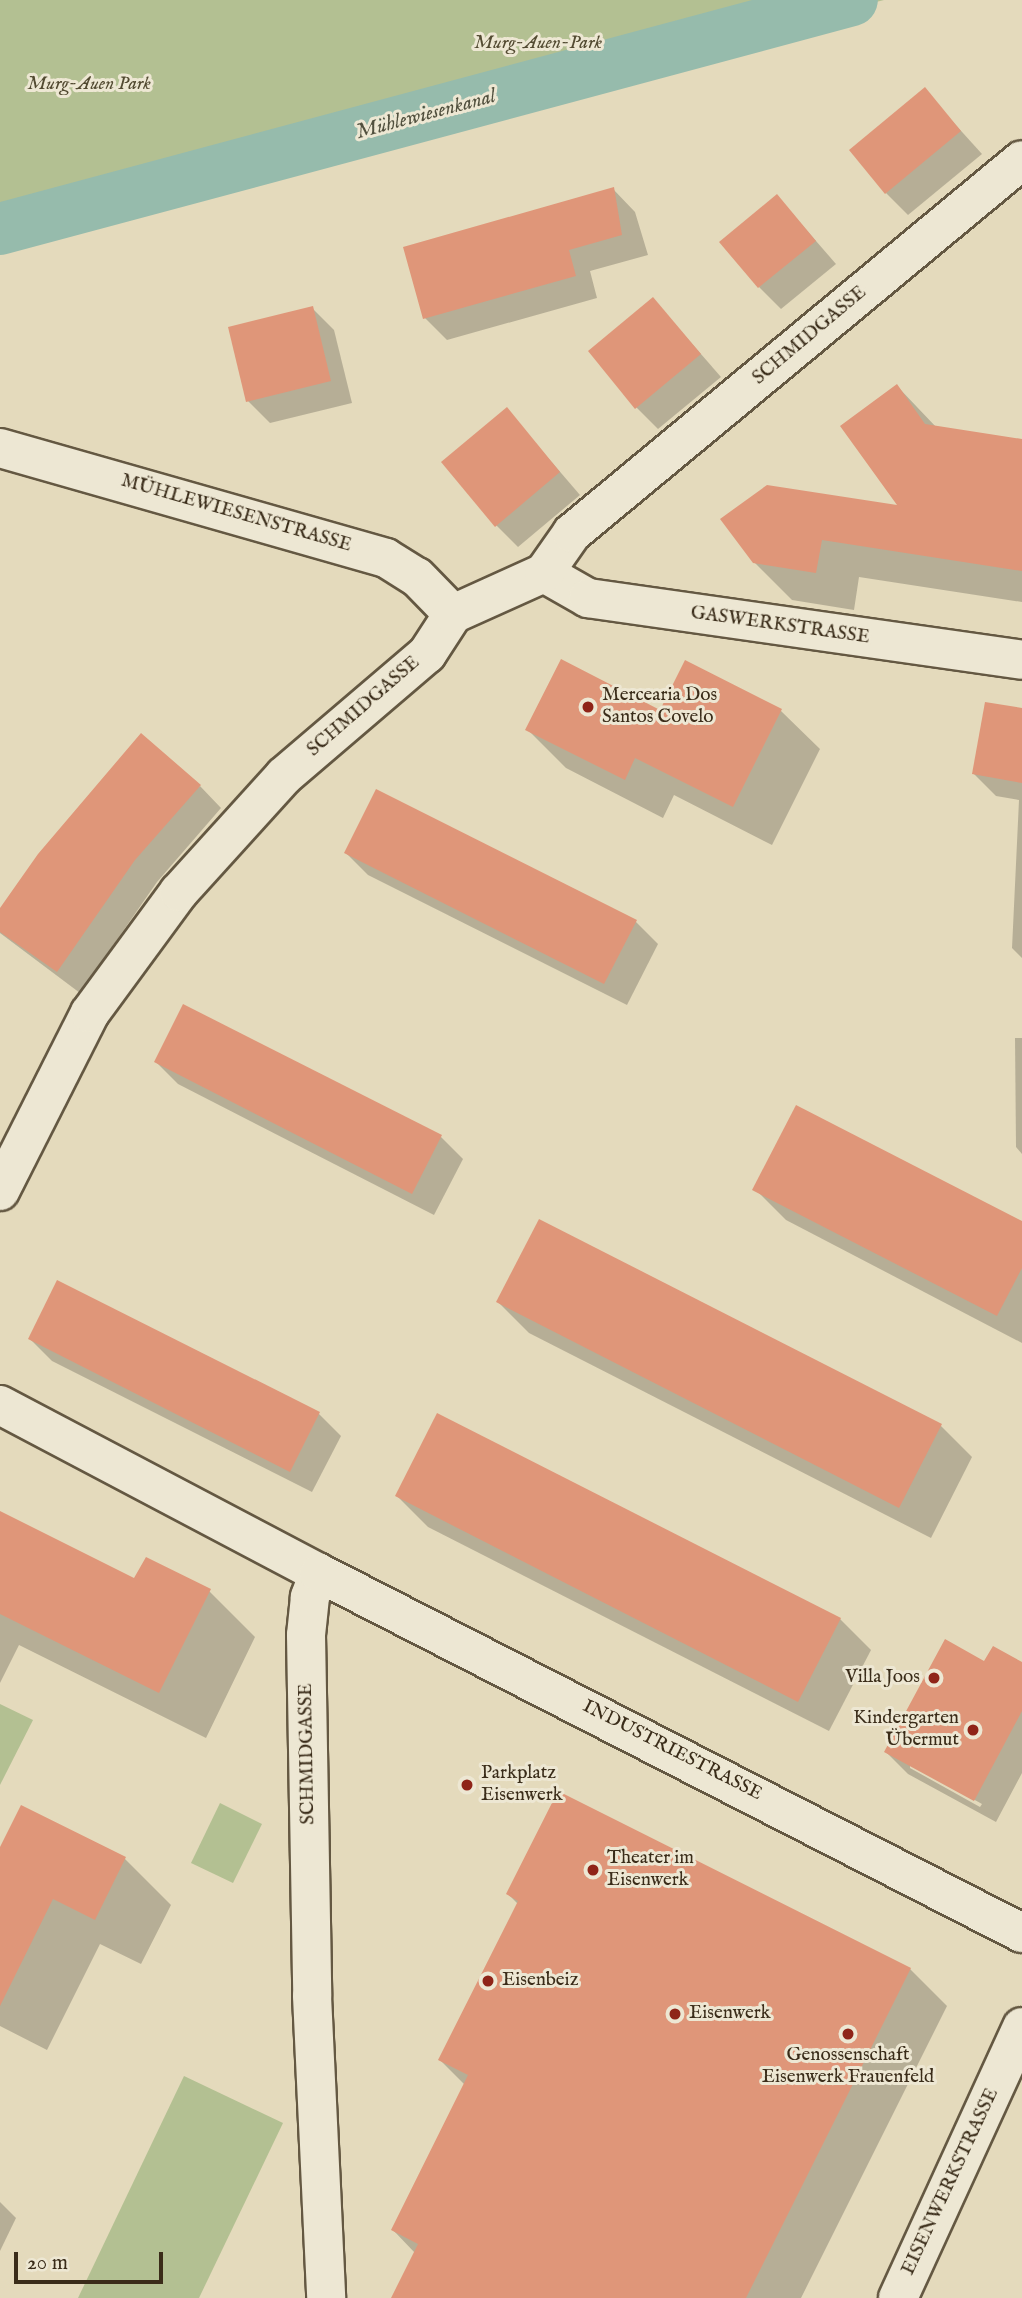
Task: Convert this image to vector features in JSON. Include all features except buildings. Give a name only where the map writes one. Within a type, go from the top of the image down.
[{"type":"street","name":"SCHMIDGASSE","points":[[544,573],[572,533],[1022,160]]},
{"type":"street","name":"MÜHLEWIESENSTRASSE","points":[[0,448],[386,558],[417,576],[453,614]]},
{"type":"street","points":[[453,614],[544,573]]},
{"type":"street","name":"GASWERKSTRASSE","points":[[544,573],[588,598],[1022,660]]},
{"type":"street","name":"SCHMIDGASSE","points":[[0,1191],[70,1046],[179,892],[284,776],[427,654],[453,614]]},
{"type":"street","points":[[0,1405],[319,1573]]},
{"type":"street","name":"SCHMIDGASSE","points":[[319,1573],[310,1597],[306,1635],[312,1996],[326,2298]]},
{"type":"street","name":"INDUSTRIESTRASSE","points":[[319,1573],[1022,1933]]},
{"type":"street","name":"EISENWERKSTRASSE","points":[[898,2298],[1022,2027]]},
{"type":"green space","name":"Murg-Auen-Park","points":[[0,0],[884,0],[0,224]]},
{"type":"green space","points":[[0,1704],[33,1720],[0,1785]]},
{"type":"green space","points":[[220,1803],[262,1824],[233,1883],[191,1863]]},
{"type":"green space","points":[[184,2076],[283,2123],[199,2298],[78,2298]]},
{"type":"waterway","name":"Mühlewiesenkanal","points":[[0,229],[852,0]]},
{"type":"place","name":"Mercearia Dos Santos Covelo","points":[[588,707]]},
{"type":"place","name":"Villa Joos","points":[[934,1678]]},
{"type":"place","name":"Kindergarten Übermut","points":[[973,1730]]},
{"type":"place","name":"Parkplatz Eisenwerk","points":[[467,1785]]},
{"type":"place","name":"Theater im Eisenwerk","points":[[593,1870]]},
{"type":"place","name":"Eisenbeiz","points":[[488,1981]]},
{"type":"place","name":"Eisenwerk","points":[[675,2014]]},
{"type":"place","name":"Genossenschaft Eisenwerk Frauenfeld","points":[[848,2034]]},
{"type":"park label","name":"Murg-Auen Park","points":[[89,85]]}]
